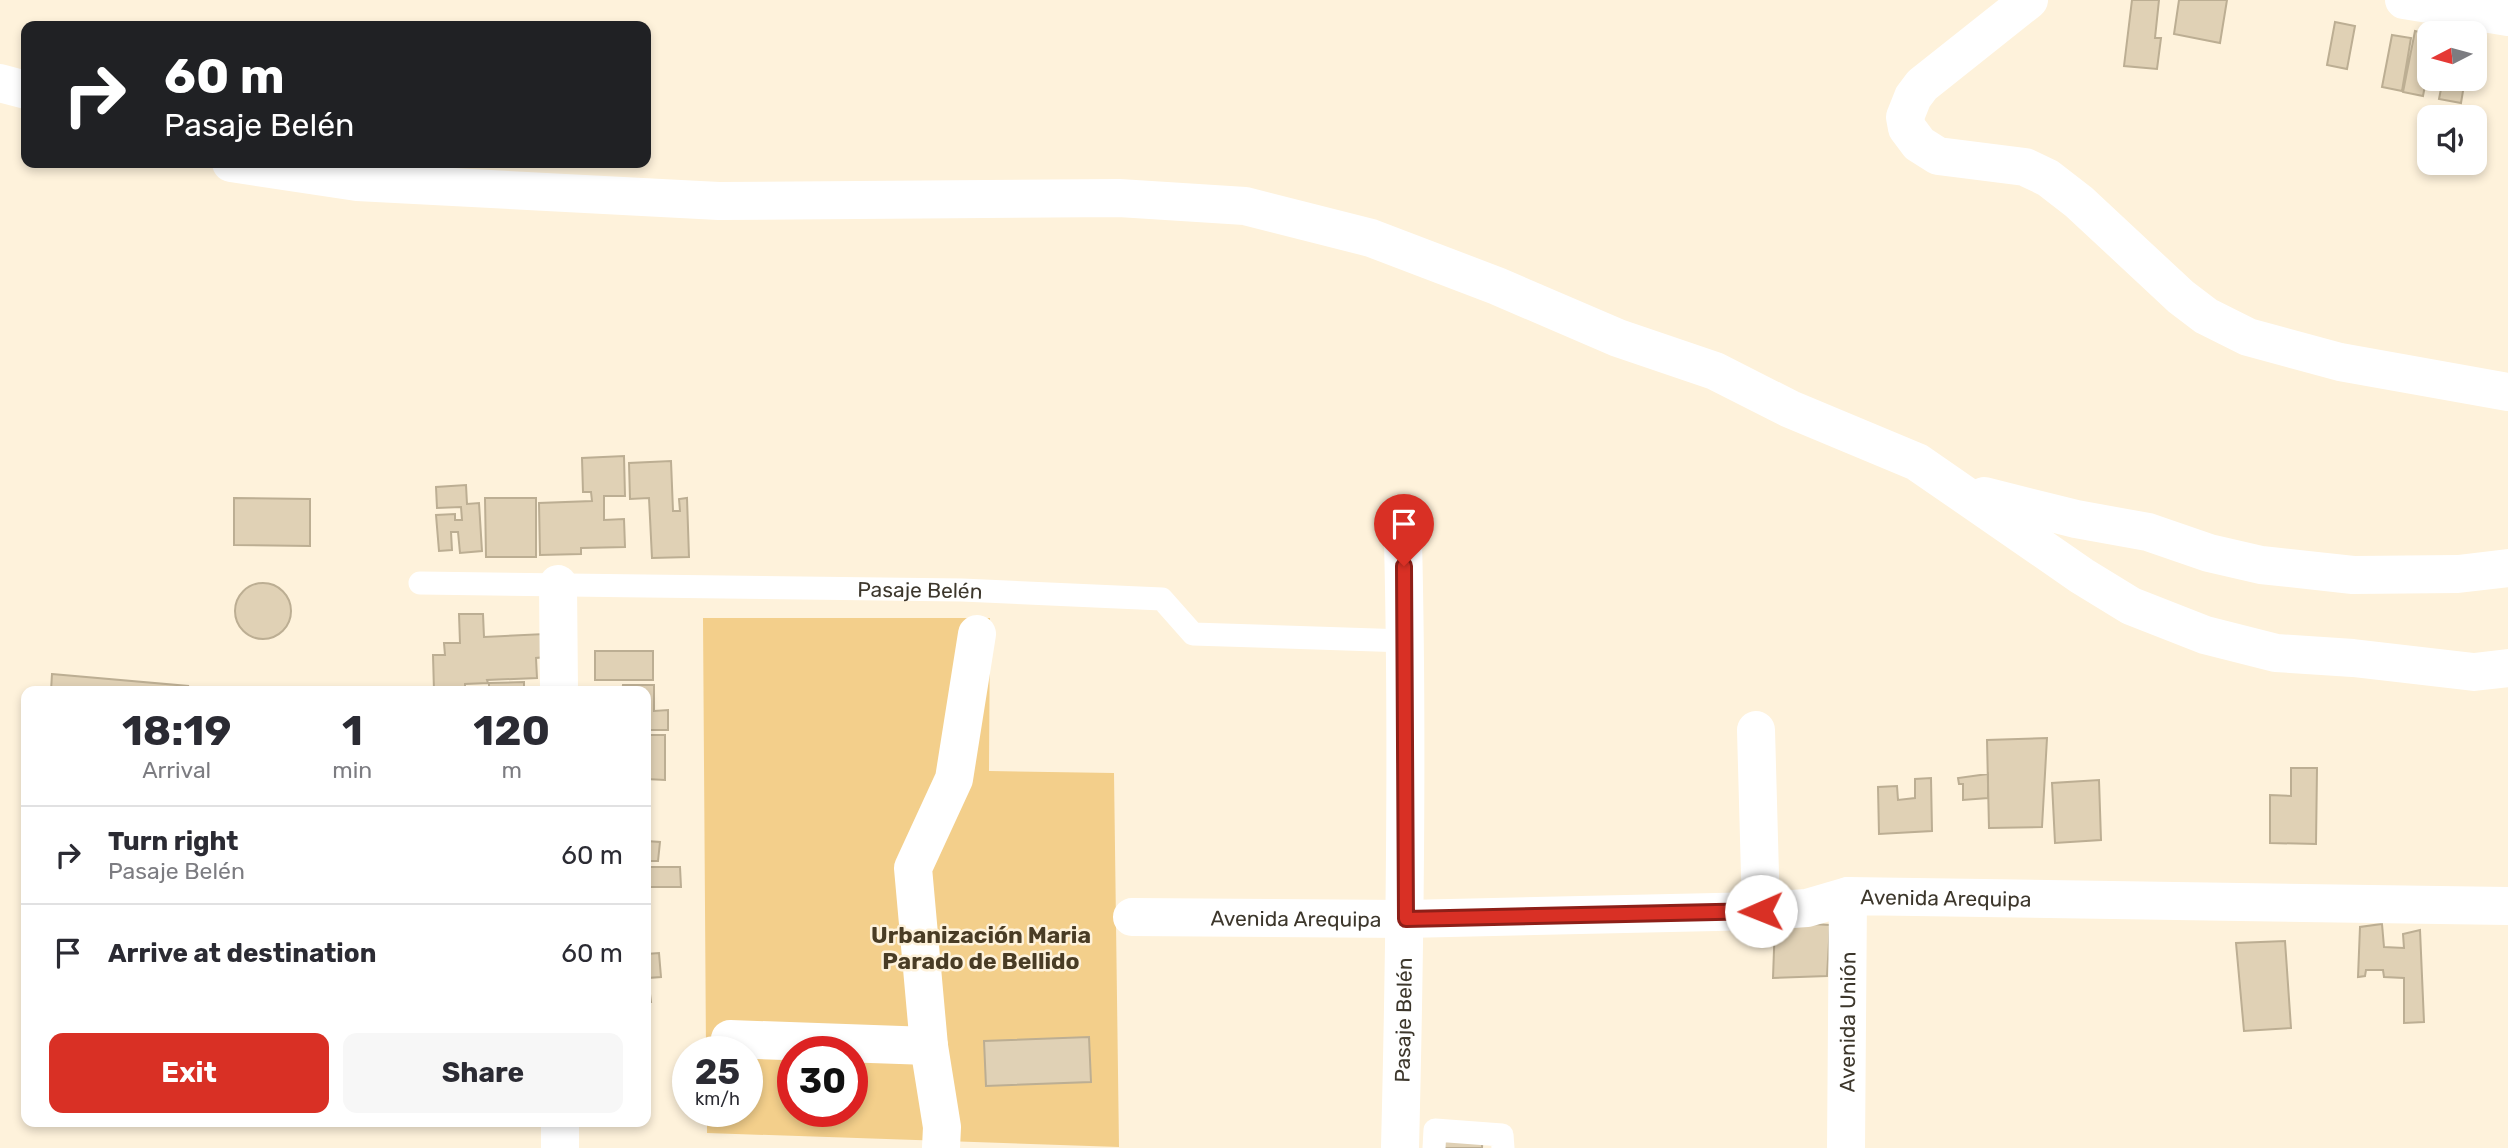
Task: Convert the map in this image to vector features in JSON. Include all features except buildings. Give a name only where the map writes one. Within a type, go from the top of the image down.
[{"type":"street","points":[[2029,0],[1922,85],[1913,97],[1905,117],[1907,128],[1919,144],[1938,156],[2025,167],[2048,178],[2079,202],[2181,297],[2206,316],[2248,337],[2340,362],[2508,392]]},
{"type":"street","points":[[2404,0],[2508,17]]},
{"type":"street","points":[[0,83],[21,89]]},
{"type":"street","points":[[254,168],[357,182],[719,201],[1119,198],[1245,206],[1371,238],[1497,286],[1618,338],[1715,371],[1790,409],[1917,462],[2082,576],[2131,606],[2205,635],[2276,653],[2353,658],[2474,672],[2508,667]]},
{"type":"street","points":[[1957,489],[2076,519],[2148,532],[2209,553],[2262,565],[2353,575],[2458,574],[2508,568]]},
{"type":"street","name":"Pasaje Belén","points":[[1400,1148],[1406,919],[1406,641],[1403,541]]},
{"type":"street","points":[[558,584],[559,686]]},
{"type":"street","points":[[941,1148],[943,1126],[929,1046],[914,868],[954,779],[977,634]]},
{"type":"street","points":[[1756,730],[1761,911]]},
{"type":"street","name":"Avenida Arequipa","points":[[1132,917],[1406,919],[1761,911],[1807,908],[1848,896],[2508,906]]},
{"type":"street","name":"Avenida Unión","points":[[1846,1148],[1848,896]]},
{"type":"street","points":[[763,1041],[929,1046]]},
{"type":"street","points":[[560,1127],[561,1148]]},
{"type":"lane","name":"Pasaje Belén","points":[[420,583],[962,590],[1162,599],[1193,634],[1406,641]]},
{"type":"lane","points":[[1434,1148],[1435,1130],[1502,1135],[1503,1148]]},
{"type":"shaded area","points":[[703,618],[990,618],[989,771],[1114,773],[1119,1147],[707,1133],[707,1127],[763,1127],[763,1036],[706,1036]]},
{"type":"district","name":"Urbanización Maria Parado de Bellido","points":[[981,948]]},
{"type":"route","points":[[1404,566],[1406,919],[1761,911]]}]
